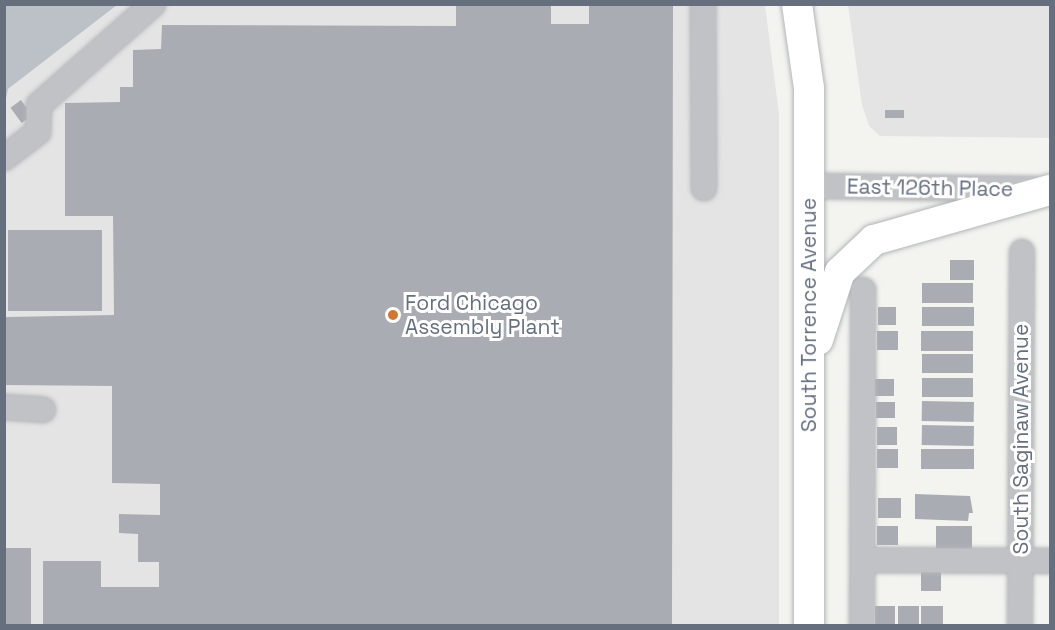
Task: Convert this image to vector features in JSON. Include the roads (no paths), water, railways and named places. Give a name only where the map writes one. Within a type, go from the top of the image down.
[{"type":"main road","name":"South Torrence Avenue","points":[[797,4],[809,88],[809,626]]},
{"type":"main road","points":[[809,368],[840,272],[874,240],[1050,189]]},
{"type":"street","points":[[4,158],[38,132],[39,105],[153,4]]},
{"type":"street","points":[[703,4],[705,188]]},
{"type":"street","name":"East 126th Place","points":[[809,186],[1050,189]]},
{"type":"street","name":"South Saginaw Avenue","points":[[1020,626],[1022,252]]},
{"type":"street","points":[[862,626],[863,290]]},
{"type":"street","points":[[4,407],[43,410]]},
{"type":"street","points":[[863,560],[1050,561]]},
{"type":"place","name":"Ford Chicago Assembly Plant","points":[[393,315]]}]
